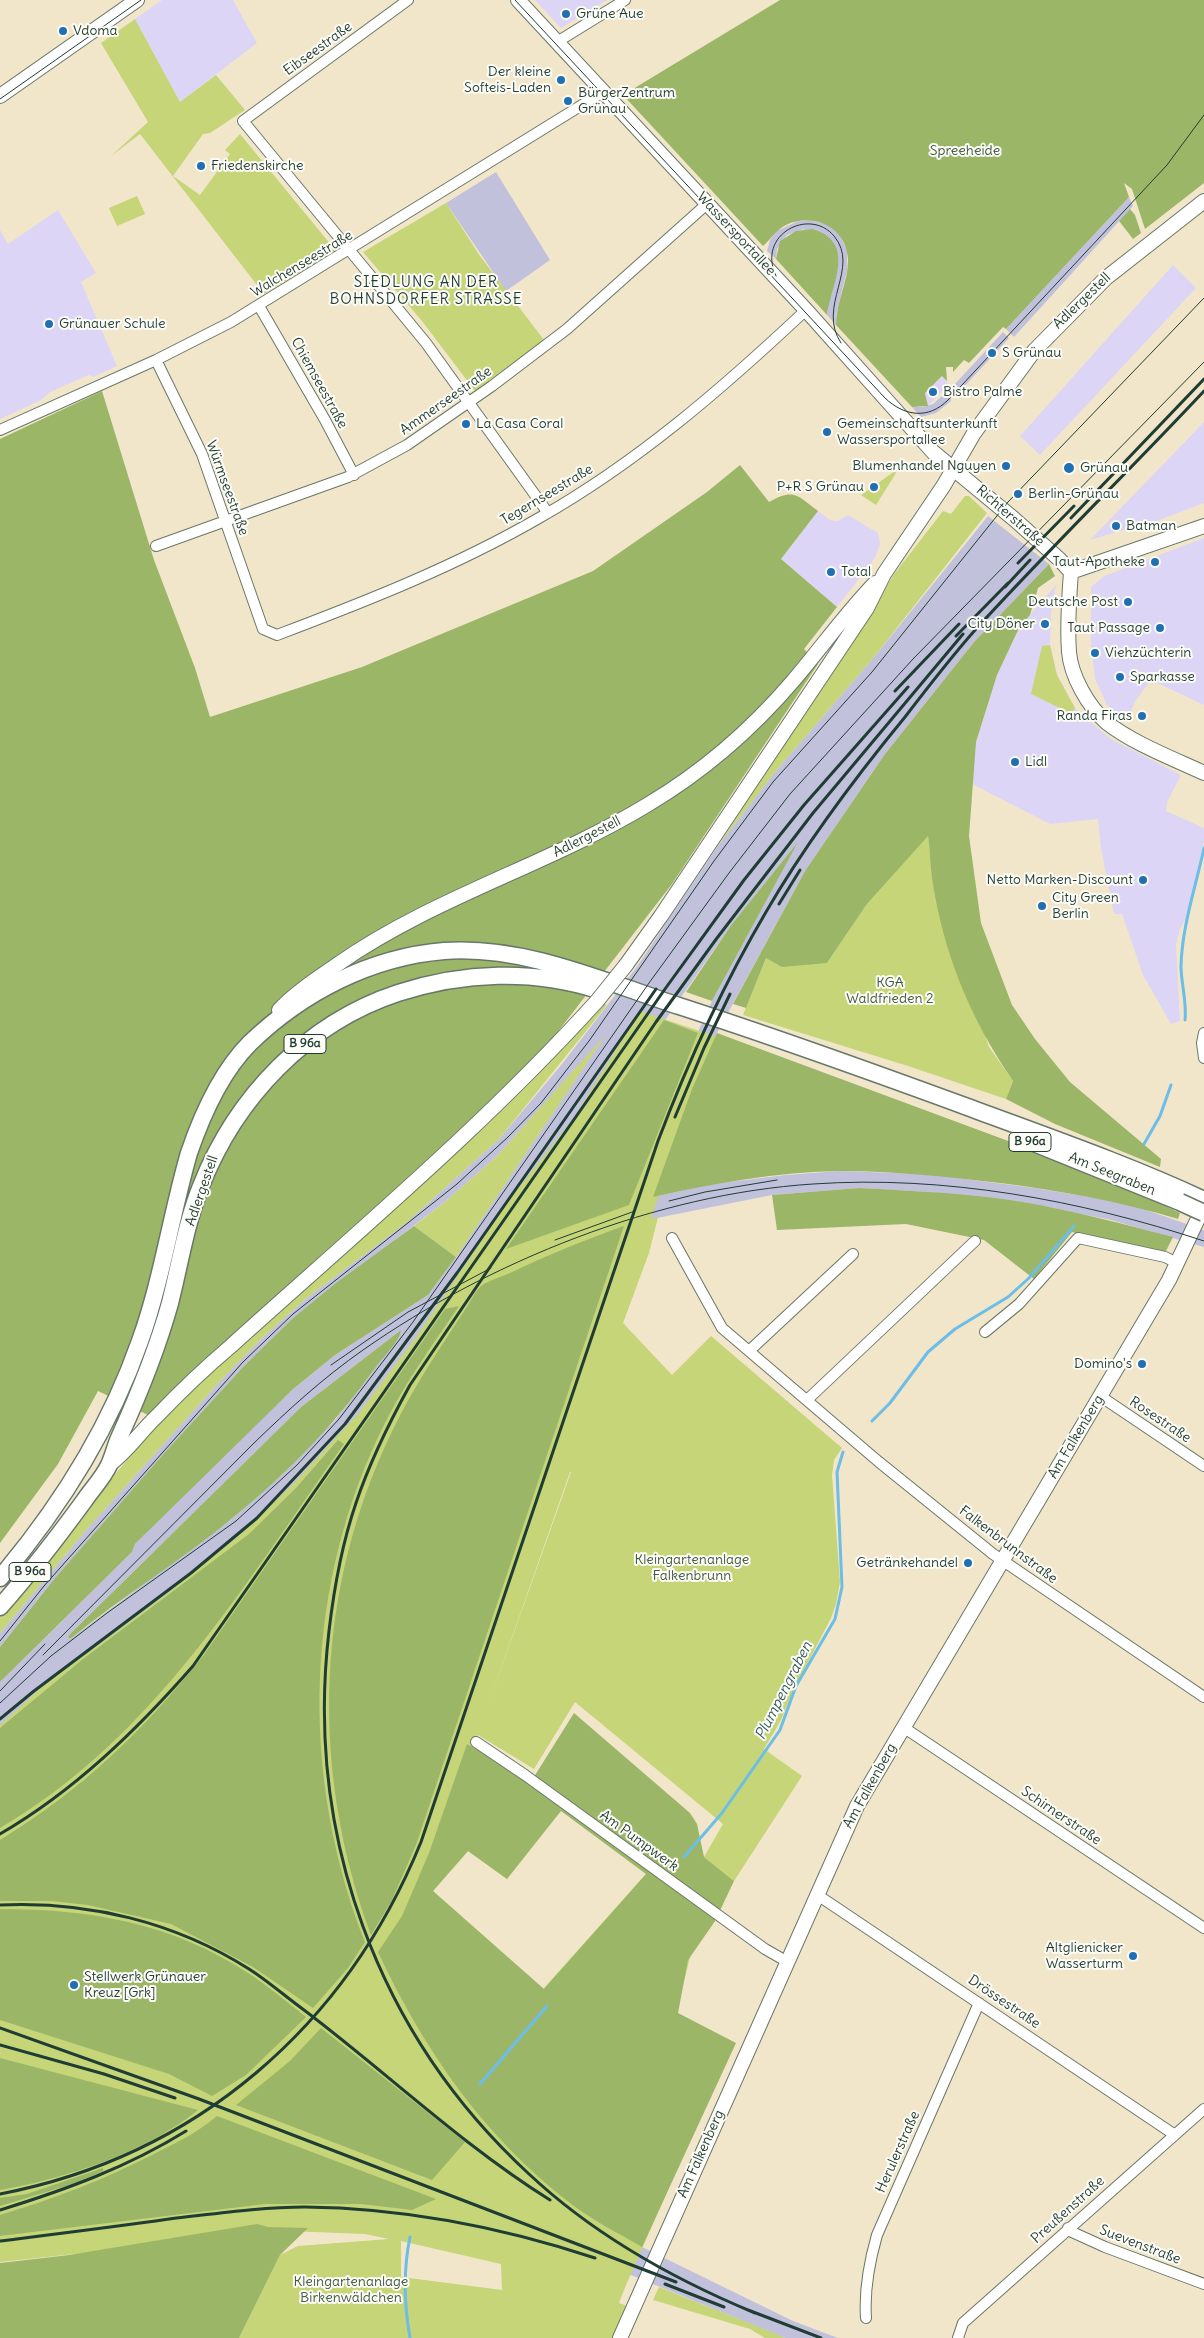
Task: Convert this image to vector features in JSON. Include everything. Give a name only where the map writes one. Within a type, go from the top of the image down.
[{"type":"main road","points":[[0,96],[137,0]]},
{"type":"main road","name":"Wassersportallee","points":[[518,0],[708,203],[931,450],[953,469]]},
{"type":"main road","name":"Adlergestell","points":[[109,1464],[123,1455],[155,1417],[228,1348],[486,1116],[530,1073],[597,1001],[626,965],[661,916],[867,608],[884,574],[953,469],[962,451],[1020,368],[1054,329],[1106,278],[1204,201]]},
{"type":"main road","name":"Richterstraße","points":[[953,469],[1053,553],[1071,572]]},
{"type":"main road","points":[[1204,526],[1071,572],[1069,652],[1072,666],[1084,693],[1105,721],[1204,773]]},
{"type":"main road","name":"Adlergestell","points":[[0,1578],[48,1519],[96,1444],[122,1388],[141,1339],[181,1180],[198,1127],[222,1082],[249,1044],[284,1005],[314,981],[377,939],[430,910],[601,831],[649,804],[680,783],[748,728],[774,702],[831,636],[858,600],[884,574]]},
{"type":"main road","name":"Adlergestell","points":[[249,1044],[301,1002],[365,968],[412,956],[444,951],[484,950],[516,955],[562,967],[742,1026],[879,1081]]},
{"type":"main road","name":"Adlergestell","points":[[0,1607],[58,1536],[109,1464],[152,1364],[200,1188],[217,1149],[243,1107],[280,1065],[326,1028],[366,1006],[413,988],[462,978],[528,976],[562,981],[879,1081]]},
{"type":"main road","name":"Am Seegraben","points":[[879,1081],[1034,1143],[1183,1196],[1204,1200]]},
{"type":"main road","name":"Am Seegraben","points":[[1183,1196],[1204,1212]]},
{"type":"main road","name":"Am Falkenberg","points":[[620,2338],[856,1807],[1100,1396],[1177,1263],[1204,1206]]},
{"type":"street","name":"Eibseestraße","points":[[352,250],[243,121],[408,0]]},
{"type":"street","points":[[558,42],[625,0]]},
{"type":"street","name":"Walchenseestraße","points":[[0,430],[156,360],[259,306],[352,250],[603,92]]},
{"type":"street","name":"Ammerseestraße","points":[[156,546],[354,475],[407,445],[470,402],[567,329],[708,203]]},
{"type":"street","points":[[352,250],[470,402],[548,514]]},
{"type":"street","name":"Chiemseestraße","points":[[259,306],[326,420],[354,475]]},
{"type":"street","name":"Tegernseestraße","points":[[263,629],[278,635],[368,601],[481,549],[548,514],[618,468],[697,409],[806,310]]},
{"type":"street","name":"Würmseestraße","points":[[156,360],[202,454],[263,629]]},
{"type":"street","points":[[1204,1034],[1202,1043],[1204,1058]]},
{"type":"street","name":"Falkenbrunnstraße","points":[[672,1238],[722,1328],[806,1400],[1002,1561],[1204,1697]]},
{"type":"street","points":[[985,1332],[1019,1304],[1078,1238],[1166,1257],[1177,1263]]},
{"type":"street","points":[[806,1400],[975,1240]]},
{"type":"street","points":[[749,1351],[853,1254]]},
{"type":"street","name":"Rosestraße","points":[[1100,1396],[1204,1466]]},
{"type":"street","name":"Schirnerstraße","points":[[903,1727],[1204,1928]]},
{"type":"street","name":"Am Pumpwerk","points":[[476,1742],[530,1778],[765,1949],[786,1961]]},
{"type":"street","name":"Drössestraße","points":[[816,1894],[1175,2135]]},
{"type":"street","name":"Herulerstraße","points":[[866,2318],[865,2301],[868,2266],[877,2235],[979,2003]]},
{"type":"street","name":"Preußenstraße","points":[[958,2338],[963,2323],[1204,2109]]},
{"type":"street","name":"Suevenstraße","points":[[1068,2228],[1072,2232],[1105,2247],[1204,2284]]},
{"type":"shaded area","points":[[162,0],[233,0],[257,43],[180,102],[135,19]]},
{"type":"shaded area","name":"Grüne Aue","points":[[535,0],[607,0],[561,28]]},
{"type":"shaded area","points":[[496,172],[550,260],[506,291],[446,203]]},
{"type":"shaded area","points":[[1129,197],[1133,206],[1014,337],[1006,329]]},
{"type":"shaded area","name":"Grünauer Schule","points":[[58,210],[96,273],[81,282],[117,366],[93,377],[89,375],[50,392],[41,400],[0,419],[0,230],[8,244]]},
{"type":"shaded area","points":[[810,220],[829,225],[838,232],[847,250],[847,270],[836,316],[836,325],[827,315],[828,305],[804,229],[787,235],[777,249],[776,259],[767,251],[770,240],[777,231],[798,221]]},
{"type":"shaded area","points":[[1173,265],[1196,288],[1040,455],[1020,436]]},
{"type":"shaded area","points":[[1003,332],[1009,338],[961,390],[955,384]]},
{"type":"shaded area","points":[[943,376],[948,385],[928,406],[925,393]]},
{"type":"shaded area","points":[[950,389],[951,401],[936,413],[921,417],[912,407],[923,407],[933,404]]},
{"type":"shaded area","points":[[1204,422],[1204,503],[1141,527],[1130,528],[1090,540]]},
{"type":"shaded area","points":[[818,511],[830,520],[838,521],[848,515],[878,533],[880,544],[875,558],[837,607],[781,559]]},
{"type":"shaded area","points":[[988,516],[1049,564],[974,642],[885,754],[805,871],[717,1033],[691,1089],[653,1197],[711,1184],[786,1175],[840,1171],[926,1174],[1035,1188],[1126,1203],[1204,1230],[1204,1247],[1111,1220],[1022,1202],[927,1192],[859,1188],[772,1195],[642,1221],[445,1810],[402,1916],[378,1952],[402,2003],[438,2062],[485,2122],[543,2181],[572,2204],[642,2247],[793,2321],[838,2338],[785,2338],[631,2275],[500,2234],[411,2218],[360,2212],[265,2212],[0,2243],[0,2236],[131,2219],[265,2204],[313,2203],[361,2204],[412,2210],[504,2229],[527,2236],[527,2233],[217,2116],[196,2133],[119,2172],[60,2196],[0,2215],[0,2206],[76,2183],[103,2169],[27,2194],[0,2198],[0,2190],[27,2185],[103,2161],[145,2142],[185,2120],[197,2110],[0,2058],[0,2020],[169,2074],[212,2096],[246,2075],[306,2017],[249,1973],[209,1950],[169,1934],[128,1920],[86,1913],[51,1909],[0,1909],[0,1901],[51,1901],[88,1905],[171,1924],[253,1967],[312,2008],[348,1968],[365,1942],[340,1872],[323,1785],[319,1701],[322,1645],[327,1606],[341,1540],[370,1456],[407,1382],[459,1306],[445,1309],[203,1656],[167,1701],[123,1746],[73,1791],[0,1840],[0,1828],[105,1751],[163,1692],[213,1629],[344,1444],[337,1440],[296,1488],[249,1534],[83,1659],[0,1728],[0,1682],[132,1552],[135,1544],[217,1461],[292,1390],[335,1355],[428,1295],[456,1257],[604,1037],[496,1157],[446,1201],[293,1318],[244,1366],[166,1451],[55,1578],[0,1647],[0,1633],[87,1529],[221,1380],[263,1337],[304,1300],[407,1222],[499,1139],[562,1064],[636,968],[718,846],[774,773],[874,657]],"holes":[[[796,845],[712,1001],[687,1056],[629,1205],[506,1249],[732,924]],[[623,1226],[416,1845],[391,1902],[370,1934],[349,1870],[338,1823],[329,1749],[328,1705],[331,1647],[341,1577],[361,1506],[378,1462],[414,1388],[479,1288],[557,1250]],[[401,1330],[369,1377],[335,1420],[282,1475],[234,1517],[70,1639],[68,1636],[301,1407]],[[372,1962],[413,2036],[457,2101],[501,2152],[537,2185],[536,2187],[470,2138],[327,2020]],[[321,2029],[509,2175],[636,2255],[634,2259],[237,2105],[290,2061]]]},
{"type":"shaded area","name":"Taut Passage","points":[[1204,538],[1204,705],[1151,680],[1136,700],[1126,722],[1107,705],[1095,679],[1091,644],[1091,587],[1104,576]]},
{"type":"shaded area","points":[[1056,585],[1051,613],[1050,645],[1057,675],[1070,702],[1111,739],[1181,775],[1167,802],[1166,811],[1204,828],[1204,842],[1188,914],[1180,929],[1176,945],[1180,1021],[1171,1024],[1143,975],[1122,914],[1114,914],[1101,849],[1098,819],[1050,824],[972,784],[976,742],[997,675],[1020,626]]},
{"type":"green space","name":"Spreeheide","points":[[780,0],[1204,0],[1204,183],[1145,229],[1132,189],[1124,183],[1129,197],[1006,329],[1003,327],[969,363],[964,360],[953,372],[953,367],[946,367],[947,381],[942,376],[925,393],[928,406],[912,407],[836,325],[848,260],[842,239],[835,231],[827,225],[817,222],[807,220],[796,221],[782,227],[763,246],[623,95]]},
{"type":"green space","points":[[135,19],[180,102],[216,75],[245,110],[210,133],[203,134],[173,176],[200,195],[230,154],[225,150],[240,134],[336,251],[264,294],[140,134],[111,156],[148,122],[101,43]]},
{"type":"green space","points":[[137,196],[145,214],[117,226],[109,208]]},
{"type":"green space","points":[[446,203],[480,256],[544,340],[475,391],[422,321],[363,252]]},
{"type":"green space","points":[[1130,209],[1135,215],[1141,233],[1133,239],[1119,221]]},
{"type":"green space","points":[[812,229],[826,235],[834,243],[838,253],[836,277],[827,315],[776,259],[780,241],[796,231]]},
{"type":"green space","points":[[102,391],[154,560],[195,668],[210,717],[362,667],[593,571],[707,492],[740,465],[769,502],[790,494],[800,497],[818,511],[781,559],[837,607],[804,649],[818,664],[672,884],[543,1051],[473,1120],[148,1415],[98,1391],[58,1464],[0,1543],[0,439]]},
{"type":"green space","points":[[895,471],[896,473],[876,505],[861,495]]},
{"type":"green space","points":[[965,496],[969,496],[987,513],[874,657],[774,773],[718,846],[895,573],[943,511],[951,514]]},
{"type":"green space","points":[[1049,564],[1055,576],[1038,588],[1030,615],[1020,626],[997,675],[976,742],[969,836],[981,923],[1012,1005],[1035,1039],[1070,1082],[1161,1159],[1160,1167],[1055,1124],[1006,1099],[1013,1081],[971,1009],[943,932],[932,878],[928,836],[867,904],[827,963],[782,967],[766,958],[746,1008],[733,1004],[805,871],[885,754],[974,642]]},
{"type":"green space","points":[[1050,645],[1057,675],[1075,708],[1072,714],[1031,694],[1042,646]]},
{"type":"green space","name":"KGA Waldfrieden 2","points":[[928,835],[932,877],[989,1047],[1013,1081],[1006,1099],[908,1066],[743,1015],[766,958],[827,963],[867,904]]},
{"type":"green space","points":[[798,842],[712,1001],[686,992],[732,924]]},
{"type":"green space","points":[[602,1003],[607,1005],[499,1139],[407,1222],[304,1300],[263,1337],[221,1380],[87,1529],[0,1633],[0,1616],[51,1557],[107,1484],[153,1429],[206,1375],[518,1094]]},
{"type":"green space","points":[[640,1011],[723,1039],[673,1157],[651,1218],[658,1217],[649,1253],[623,1323],[672,1375],[711,1336],[842,1448],[834,1460],[832,1475],[840,1582],[836,1604],[781,1720],[764,1749],[802,1776],[734,1881],[704,1857],[723,1824],[575,1702],[534,1769],[478,1735],[473,1747],[562,1808],[507,1879],[468,1851],[433,1891],[543,1989],[646,1874],[715,1921],[690,1957],[676,2015],[733,2043],[626,2285],[619,2303],[627,2306],[612,2338],[239,2338],[280,2255],[298,2246],[389,2239],[365,2234],[288,2231],[0,2262],[0,1725],[42,1687],[169,1592],[243,1532],[294,1483],[358,1414],[416,1337],[510,1199],[573,1119]],"holes":[[[570,1472],[571,1472],[485,1714]],[[401,2241],[501,2264],[502,2290],[401,2277]]]},
{"type":"green space","points":[[664,1020],[698,1033],[629,1205],[506,1249]]},
{"type":"green space","points":[[607,1033],[456,1257],[414,1226],[496,1157]]},
{"type":"green space","points":[[717,1033],[1100,1175],[1180,1213],[1178,1219],[1090,1197],[1046,1189],[881,1172],[841,1171],[769,1176],[699,1187],[653,1197],[692,1089]]},
{"type":"green space","points":[[859,1188],[962,1194],[1023,1202],[1173,1237],[1165,1253],[1072,1232],[1034,1279],[984,1240],[906,1224],[777,1230],[772,1195]]},
{"type":"green space","points":[[414,1226],[456,1257],[428,1295],[335,1355],[292,1390],[135,1544],[132,1552],[0,1682],[0,1647],[55,1578],[166,1451],[244,1366],[293,1318],[336,1283]]},
{"type":"green space","points":[[624,1226],[416,1845],[391,1902],[371,1935],[349,1862],[335,1789],[329,1715],[332,1641],[344,1569],[364,1498],[393,1429],[431,1362],[480,1287],[552,1254]]},
{"type":"green space","points":[[459,1306],[394,1406],[359,1483],[339,1547],[326,1613],[320,1679],[321,1746],[329,1813],[344,1878],[365,1942],[348,1968],[313,2008],[253,1967],[171,1924],[88,1905],[51,1901],[0,1901],[0,1840],[30,1821],[85,1779],[158,1709],[203,1656],[445,1309]]},
{"type":"green space","points":[[401,1330],[394,1344],[345,1408],[292,1465],[255,1500],[215,1532],[70,1639],[68,1636],[301,1407]]},
{"type":"green space","points":[[338,1440],[344,1444],[270,1551],[232,1604],[150,1705],[104,1750],[55,1792],[0,1828],[0,1728],[83,1659],[249,1534],[296,1488]]},
{"type":"green space","points":[[574,1713],[690,1813],[697,1824],[704,1857],[734,1881],[715,1921],[688,1960],[678,2013],[736,2043],[642,2247],[596,2221],[570,2203],[539,2177],[483,2120],[436,2057],[415,2023],[378,1952],[402,1916],[429,1853],[467,1744],[532,1780]],"holes":[[[561,1811],[646,1874],[544,1989],[433,1891],[468,1851],[507,1879]]]},
{"type":"green space","points":[[0,1909],[66,1912],[98,1916],[160,1931],[190,1942],[248,1973],[306,2017],[246,2075],[212,2096],[169,2074],[0,2020]]},
{"type":"green space","points":[[321,2028],[465,2142],[432,2180],[236,2105],[290,2061]]},
{"type":"green space","points":[[0,2058],[198,2110],[155,2139],[104,2162],[51,2179],[0,2190]]},
{"type":"green space","points":[[217,2116],[436,2199],[412,2210],[361,2204],[265,2204],[0,2236],[0,2215],[58,2196],[115,2173],[186,2137],[202,2128]]},
{"type":"green space","points":[[103,2168],[103,2171],[76,2183],[0,2206],[0,2198],[27,2194]]},
{"type":"green space","points":[[257,2224],[268,2227],[308,2228],[280,2255],[239,2338],[0,2338],[0,2263],[69,2255]]},
{"type":"green space","points":[[659,2287],[785,2338],[765,2338],[750,2329],[653,2300]]},
{"type":"waterway","name":"Plumpengraben","points":[[1185,1020],[1181,973],[1182,951],[1204,848]]},
{"type":"waterway","name":"Plumpengraben","points":[[1144,1144],[1160,1116],[1171,1085]]},
{"type":"waterway","name":"Plumpengraben","points":[[872,1421],[890,1403],[928,1352],[955,1329],[1008,1297],[1029,1278],[1074,1226]]},
{"type":"waterway","name":"Plumpengraben","points":[[684,1857],[722,1813],[780,1730],[796,1686],[835,1619],[842,1587],[837,1472],[843,1452]]},
{"type":"waterway","name":"Plumpengraben","points":[[480,2084],[547,2006]]},
{"type":"waterway","name":"Plumpengraben","points":[[410,2237],[406,2262],[405,2288],[410,2338]]},
{"type":"tram line","points":[[0,99],[141,0]]},
{"type":"tram line","points":[[515,0],[885,398],[900,409],[908,412],[924,413],[932,411],[948,400],[1167,165],[1204,115]]},
{"type":"tram line","points":[[776,276],[772,261],[773,248],[779,237],[788,229],[812,224],[824,228],[834,236],[841,248],[843,261],[833,315],[835,329],[841,343]]},
{"type":"tram line","points":[[0,1641],[44,1586],[243,1362],[293,1314],[457,1184],[508,1137],[541,1103],[589,1041],[714,861],[773,782],[872,672],[1008,502],[1204,298]]},
{"type":"tram line","points":[[0,1703],[51,1656],[107,1613],[236,1521],[297,1465],[339,1419],[413,1322],[649,983],[729,873],[790,794],[913,659],[1204,362]]},
{"type":"tram line","points":[[669,1201],[705,1192],[777,1180]]},
{"type":"tram line","points":[[43,1655],[253,1444],[334,1372],[363,1350],[412,1318],[465,1288],[520,1261],[577,1237],[636,1217],[754,1190],[813,1184],[862,1182],[962,1187],[1011,1194],[1109,1214],[1157,1226],[1204,1241]]},
{"type":"tram line","points":[[555,1240],[635,1211]]},
{"type":"tram line","points":[[331,1365],[408,1312],[491,1268]]},
{"type":"tram line","points":[[0,1691],[45,1644]]},
{"type":"railway","points":[[1071,518],[1204,379]]},
{"type":"railway","points":[[0,2194],[72,2176],[138,2149],[200,2114],[256,2073],[307,2024],[351,1969],[389,1908],[421,1842],[658,1141],[681,1082],[735,967],[781,886],[831,812],[958,650],[1032,569],[1204,391]]},
{"type":"railway","points":[[1018,563],[1074,506]]},
{"type":"railway","points":[[1005,587],[1030,560]]},
{"type":"railway","points":[[956,636],[1008,583]]},
{"type":"railway","points":[[895,691],[959,624]]},
{"type":"railway","points":[[755,2313],[694,2286],[636,2254],[580,2217],[529,2174],[476,2119],[430,2059],[393,1994],[363,1926],[342,1856],[329,1782],[324,1707],[329,1631],[339,1566],[356,1503],[380,1442],[410,1385],[656,1022],[717,938],[813,813],[963,634]]},
{"type":"railway","points":[[0,1834],[54,1799],[79,1779],[127,1736],[193,1666],[665,989],[744,880],[804,805],[908,687]]},
{"type":"railway","points":[[779,904],[800,870]]},
{"type":"railway","points":[[0,1719],[34,1691],[191,1573],[257,1518],[345,1424],[457,1273],[656,989]]},
{"type":"railway","points":[[675,1117],[704,1048],[730,994]]},
{"type":"railway","points":[[0,1905],[66,1907],[98,1911],[161,1927],[221,1953],[270,1984],[486,2156],[550,2200]]},
{"type":"railway","points":[[0,2028],[199,2099],[676,2282]]},
{"type":"railway","points":[[0,2045],[104,2074],[175,2098]]},
{"type":"railway","points":[[0,2210],[119,2167],[186,2131]]},
{"type":"railway","points":[[0,2241],[271,2208],[342,2208],[415,2215],[452,2221],[524,2237],[595,2258]]},
{"type":"railway","points":[[665,2284],[724,2307]]},
{"type":"railway","points":[[748,2310],[821,2338]]},
{"type":"place","name":"Grüne Aue","points":[[566,14]]},
{"type":"place","name":"Vdoma","points":[[63,31]]},
{"type":"place","name":"Der kleine Softeis-Laden","points":[[561,80]]},
{"type":"place","name":"BürgerZentrum Grünau","points":[[568,101]]},
{"type":"place","name":"Friedenskirche","points":[[201,166]]},
{"type":"place","name":"Grünauer Schule","points":[[49,324]]},
{"type":"place","name":"S Grünau","points":[[992,353]]},
{"type":"place","name":"Bistro Palme","points":[[933,392]]},
{"type":"place","name":"La Casa Coral","points":[[466,424]]},
{"type":"place","name":"Gemeinschaftsunterkunft Wassersportallee","points":[[827,432]]},
{"type":"place","name":"Blumenhandel Nguyen","points":[[1006,466]]},
{"type":"place","name":"Grünau","points":[[1069,468]]},
{"type":"place","name":"P+R S Grünau","points":[[874,487]]},
{"type":"place","name":"Berlin-Grünau","points":[[1018,494]]},
{"type":"place","name":"Batman","points":[[1116,526]]},
{"type":"place","name":"Taut-Apotheke","points":[[1155,562]]},
{"type":"place","name":"Total","points":[[831,572]]},
{"type":"place","name":"Deutsche Post","points":[[1128,602]]},
{"type":"place","name":"City Döner","points":[[1045,624]]},
{"type":"place","name":"Taut Passage","points":[[1160,628]]},
{"type":"place","name":"Viehzüchterin","points":[[1095,653]]},
{"type":"place","name":"Sparkasse","points":[[1120,677]]},
{"type":"place","name":"Randa Firas","points":[[1142,716]]},
{"type":"place","name":"Lidl","points":[[1015,762]]},
{"type":"place","name":"Netto Marken-Discount","points":[[1143,880]]},
{"type":"place","name":"City Green Berlin","points":[[1042,906]]},
{"type":"place","name":"Domino's","points":[[1142,1364]]},
{"type":"place","name":"Getränkehandel","points":[[968,1563]]},
{"type":"place","name":"Altglienicker Wasserturm","points":[[1133,1956]]},
{"type":"place","name":"Stellwerk Grünauer Kreuz [Grk]","points":[[74,1985]]},
{"type":"district","name":"SIEDLUNG AN DER BOHNSDORFER STRASSE","points":[[426,292]]},
{"type":"park label","name":"Kleingartenanlage Falkenbrunn","points":[[692,1568]]},
{"type":"park label","name":"Kleingartenanlage Birkenwäldchen","points":[[351,2290]]}]
